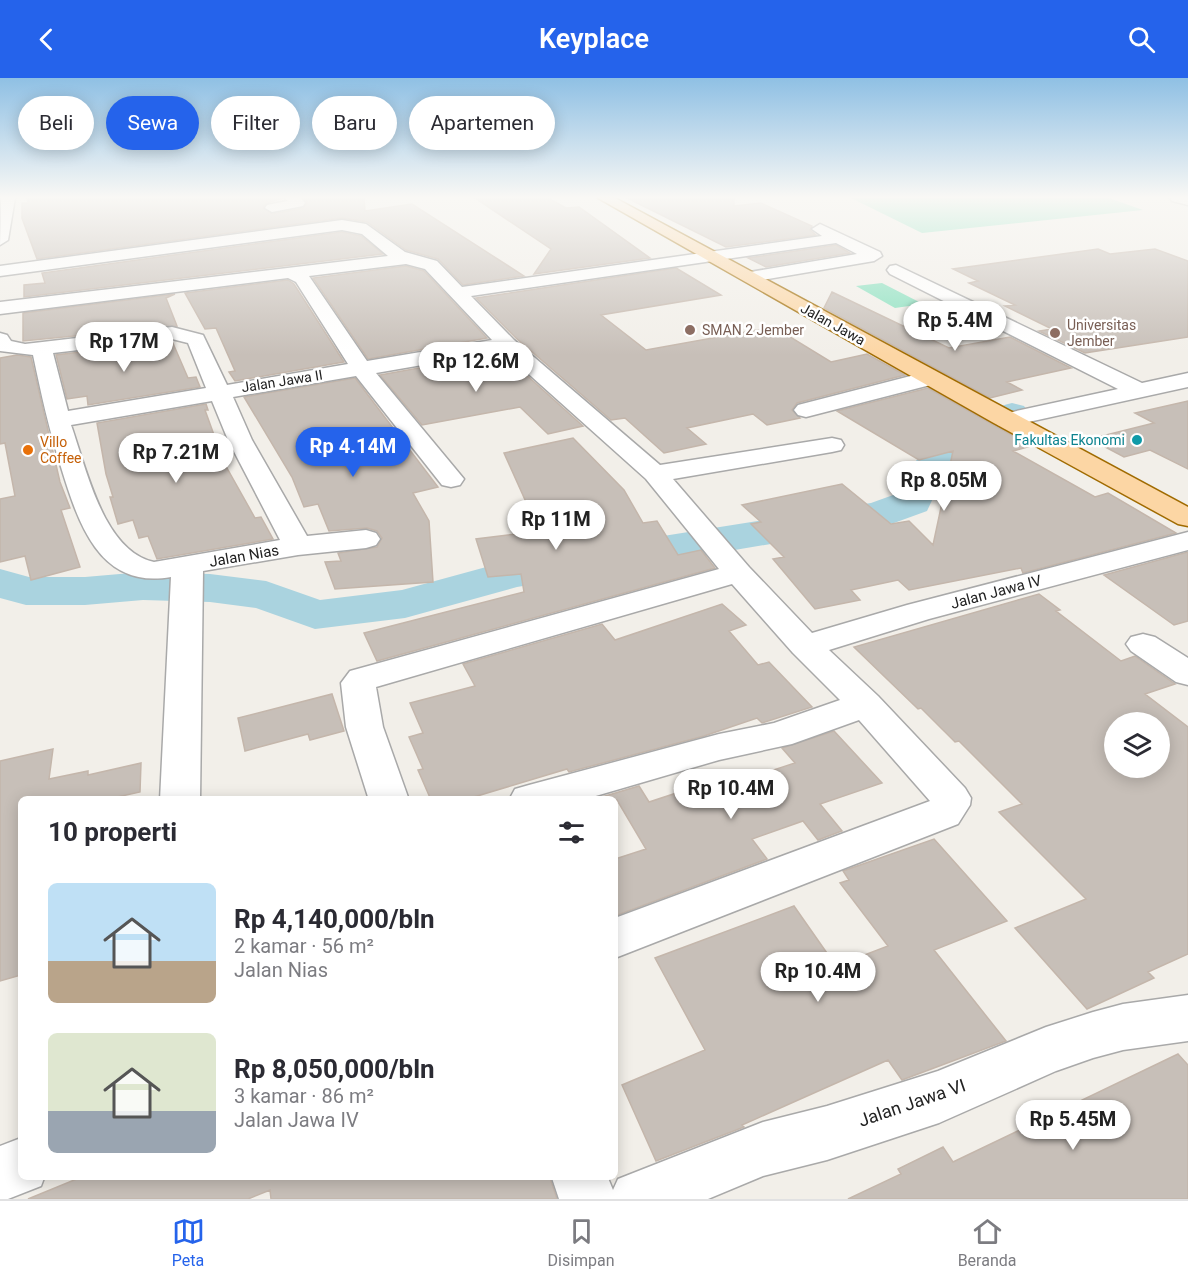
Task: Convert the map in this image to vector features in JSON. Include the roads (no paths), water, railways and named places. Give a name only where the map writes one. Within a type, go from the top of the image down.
[{"type":"main road","name":"Jalan Jawa","points":[[699,250],[1008,422],[1188,518]]},
{"type":"street","points":[[0,270],[150,250]]},
{"type":"street","points":[[391,250],[406,259],[427,263],[507,344],[655,474],[720,552],[805,646],[865,704],[951,798],[950,805],[944,813],[618,937]]},
{"type":"street","points":[[456,293],[751,250]]},
{"type":"street","points":[[750,277],[874,256],[865,250]]},
{"type":"street","points":[[0,308],[406,259]]},
{"type":"street","points":[[896,270],[1136,389]]},
{"type":"street","points":[[289,273],[302,278],[361,368],[451,479]]},
{"type":"street","name":"Jalan Nias","points":[[1,345],[42,349],[182,334],[198,342],[216,391],[298,546]]},
{"type":"street","name":"Jalan Jawa II","points":[[58,420],[216,391],[507,344]]},
{"type":"street","name":"Jalan Nias","points":[[42,349],[58,420],[88,510],[109,548],[135,567],[187,580],[298,546],[366,539]]},
{"type":"street","points":[[806,410],[930,378]]},
{"type":"street","points":[[1008,422],[1136,389],[1188,380]]},
{"type":"street","points":[[1008,422],[1188,394]]},
{"type":"street","points":[[655,474],[832,445]]},
{"type":"street","name":"Jalan Jawa IV","points":[[805,646],[1188,541]]},
{"type":"street","points":[[388,796],[363,718],[358,692],[358,683],[362,679],[720,552]]},
{"type":"street","points":[[180,796],[187,580]]},
{"type":"street","points":[[1143,644],[1188,674]]},
{"type":"street","points":[[542,796],[719,747],[779,735],[865,704]]},
{"type":"street","name":"Jalan Jawa VI","points":[[638,1199],[763,1149],[827,1133],[939,1097],[1046,1051],[1093,1035],[1123,1027],[1181,1028]]},
{"type":"street","points":[[0,1174],[18,1167]]},
{"type":"street","points":[[581,1180],[588,1199]]},
{"type":"waterway","points":[[0,583],[26,591],[85,591],[143,586],[210,588],[266,595],[315,615],[405,604],[512,574],[879,514],[913,502],[924,475],[948,452],[1012,413]]},
{"type":"place","name":"SMAN 2 Jember","points":[[690,330]]},
{"type":"place","name":"Universitas Jember","points":[[1055,333]]},
{"type":"place","name":"Fakultas Ekonomi","points":[[1137,440]]},
{"type":"place","name":"Villo Coffee","points":[[28,450]]}]
